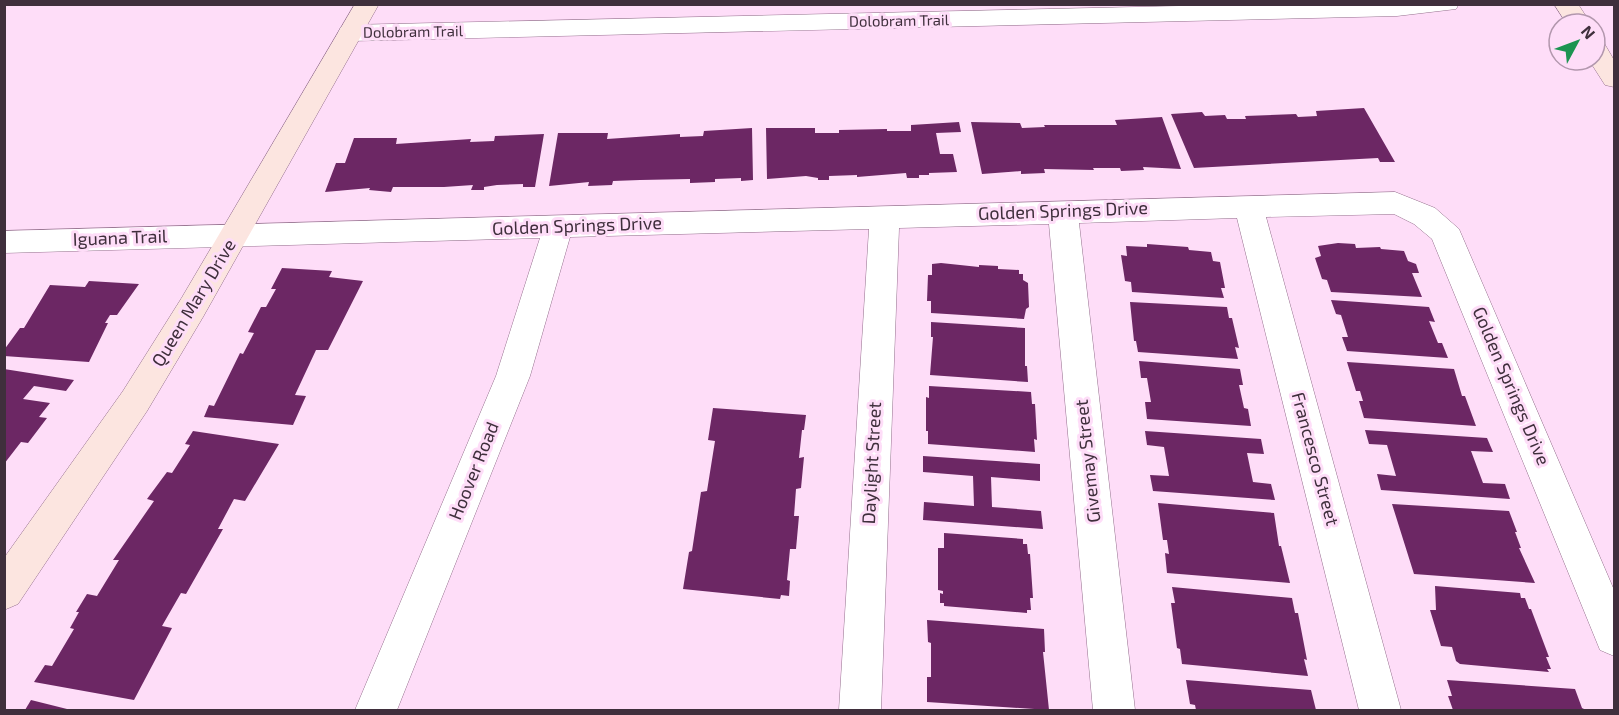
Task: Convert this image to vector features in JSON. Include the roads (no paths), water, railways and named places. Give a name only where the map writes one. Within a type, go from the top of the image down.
[{"type":"street","name":"Queen Mary Drive","points":[[4,591],[135,401],[235,234],[367,4]]},
{"type":"street","name":"Dolobram Trail","points":[[350,33],[628,16],[1397,9],[1447,4]]},
{"type":"street","name":"Golden Springs Drive","points":[[235,234],[1395,203],[1423,214],[1439,226],[1448,237],[1614,636]]},
{"type":"street","name":"Francesco Street","points":[[1249,207],[1380,711]]},
{"type":"street","name":"Givemay Street","points":[[1063,212],[1114,711]]},
{"type":"street","name":"Daylight Street","points":[[860,711],[885,216]]},
{"type":"street","name":"Hoover Road","points":[[376,711],[513,376],[558,227]]},
{"type":"street","name":"Iguana Trail","points":[[4,242],[235,234]]}]
